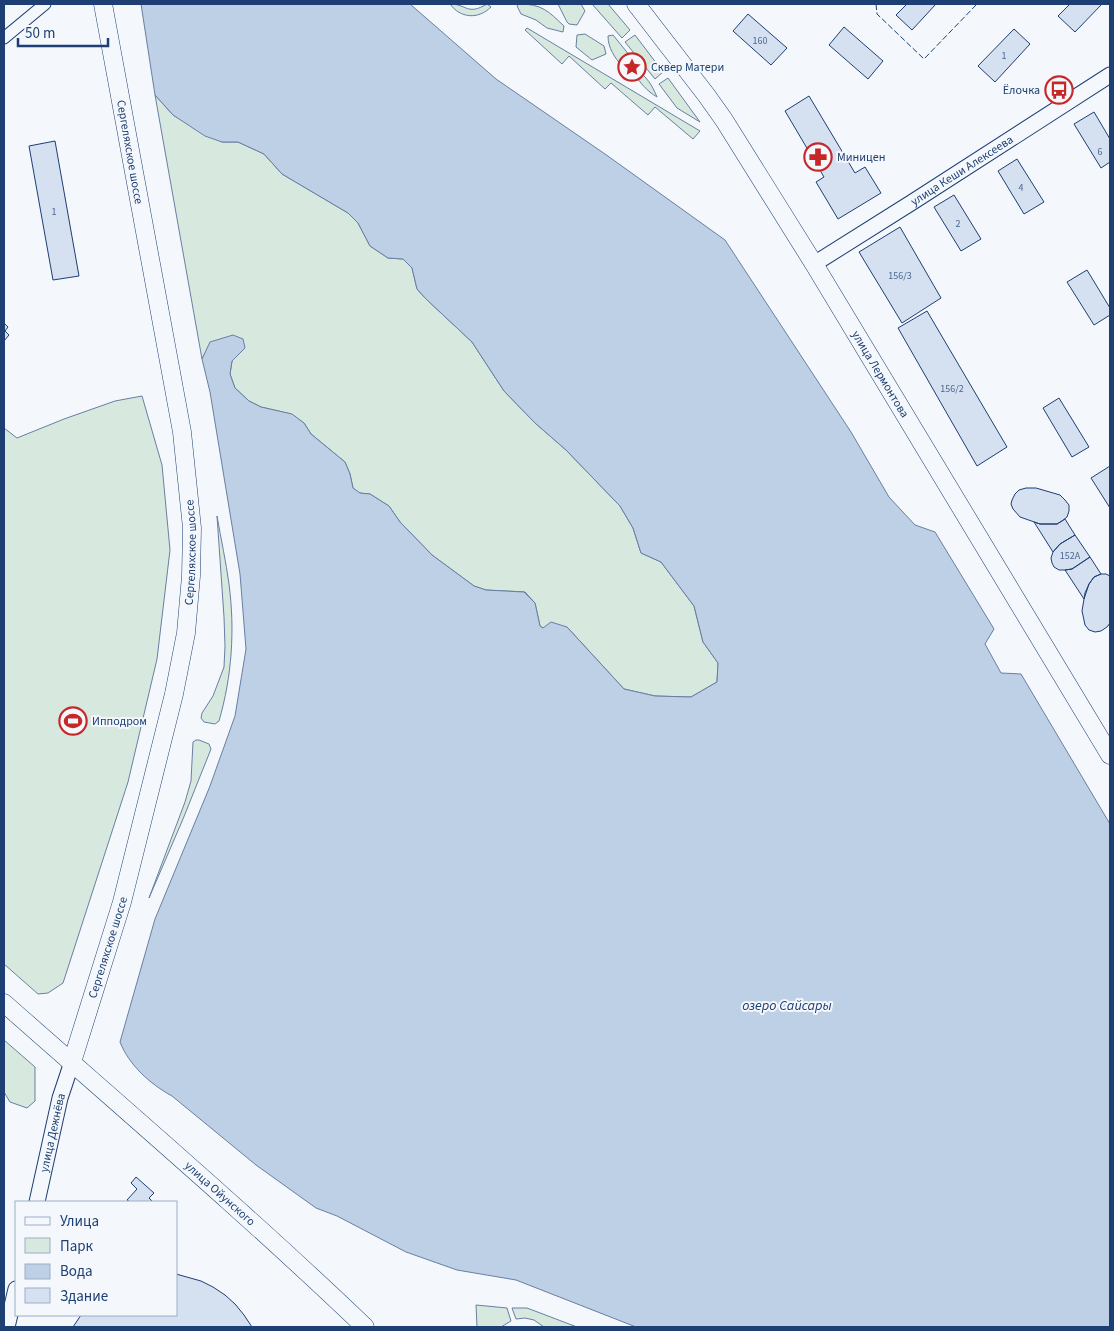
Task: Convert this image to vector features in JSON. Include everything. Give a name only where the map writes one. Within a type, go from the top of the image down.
[{"type":"main road","name":"Сергеляхское шоссе","points":[[72,1062],[122,902],[174,694],[186,633],[191,576],[192,528],[182,432],[103,4]]},
{"type":"main road","name":"улица Лермонтова","points":[[636,4],[707,96],[814,264],[1110,755]]},
{"type":"main road","name":"улица Кеши Алексеева","points":[[814,264],[1110,75]]},
{"type":"main road","name":"улица Ойунского","points":[[4,1003],[325,1288],[365,1327]]},
{"type":"main road","name":"улица Дежнёва","points":[[37,1201],[60,1098],[72,1062]]},
{"type":"main road","points":[[7,1327],[15,1293]]},
{"type":"street","points":[[4,38],[45,4]]},
{"type":"green space","points":[[450,4],[471,9],[487,4],[491,7],[481,14],[469,16],[454,9]]},
{"type":"green space","points":[[519,4],[533,5],[544,9],[564,26],[563,32],[547,28],[536,20],[521,14],[517,6]]},
{"type":"green space","points":[[558,4],[581,4],[585,11],[577,25],[567,22]]},
{"type":"green space","points":[[592,4],[608,4],[630,30],[622,38]]},
{"type":"green space","points":[[527,28],[700,131],[693,139],[655,107],[648,115],[611,83],[605,89],[569,56],[562,64],[525,30]]},
{"type":"green space","points":[[585,34],[604,46],[606,54],[592,60],[576,47],[577,35]]},
{"type":"green space","points":[[613,35],[630,56],[629,64],[622,66],[612,52],[608,36]]},
{"type":"green space","points":[[635,35],[663,72],[655,79],[625,42]]},
{"type":"green space","points":[[636,69],[649,82],[657,97],[639,80],[634,73]]},
{"type":"green space","points":[[668,78],[700,122],[677,108],[659,84]]},
{"type":"green space","points":[[155,95],[173,115],[222,142],[238,142],[264,154],[282,174],[348,213],[358,223],[370,246],[388,258],[403,259],[412,268],[417,289],[472,342],[504,391],[535,423],[566,450],[620,506],[633,528],[641,553],[661,562],[694,606],[703,642],[718,663],[717,682],[691,697],[655,696],[624,689],[567,627],[543,628],[540,626],[535,603],[525,592],[486,590],[474,586],[432,555],[400,522],[389,506],[370,494],[359,493],[353,488],[345,462],[311,434],[304,423],[291,414],[261,407],[249,401],[235,388],[230,374],[232,361],[245,348],[211,342],[202,359]]},
{"type":"green space","name":"Ипподром","points":[[142,396],[162,465],[170,550],[157,659],[128,782],[63,983],[48,993],[38,994],[4,964],[4,428],[17,438],[115,401]]},
{"type":"green space","points":[[217,516],[229,584],[232,636],[227,687],[219,721],[215,724],[204,722],[201,718],[202,713],[213,696],[224,667],[224,617]]},
{"type":"green space","points":[[196,740],[209,744],[211,749],[149,898],[185,802],[191,781],[193,742]]},
{"type":"green space","points":[[4,1040],[35,1067],[35,1101],[27,1108],[10,1102],[4,1092]]},
{"type":"green space","points":[[476,1305],[507,1308],[511,1321],[501,1327],[477,1327]]},
{"type":"green space","points":[[512,1308],[527,1308],[577,1327],[544,1327],[534,1320],[516,1319]]},
{"type":"water","name":"озеро Сайсары","points":[[141,4],[410,4],[496,79],[725,240],[851,432],[889,497],[915,525],[935,532],[994,629],[985,644],[1001,673],[1021,674],[1110,824],[1110,1327],[636,1327],[516,1280],[457,1270],[406,1252],[337,1216],[316,1208],[256,1165],[172,1096],[148,1080],[129,1058],[120,1042],[155,919],[210,786],[235,716],[246,649],[240,574],[210,392],[202,359],[210,342],[233,335],[243,339],[245,348],[232,361],[230,374],[235,388],[249,401],[261,407],[292,414],[304,423],[311,434],[345,462],[353,488],[360,493],[370,494],[389,506],[400,522],[432,555],[474,586],[486,590],[524,592],[535,603],[540,626],[543,628],[551,622],[567,627],[624,689],[655,696],[691,697],[717,682],[718,663],[703,642],[694,606],[661,562],[641,553],[633,528],[620,506],[566,450],[535,423],[504,391],[472,342],[417,289],[412,268],[403,259],[388,258],[370,246],[358,223],[348,213],[282,174],[264,154],[238,142],[222,142],[205,136],[173,115],[155,95]]},
{"type":"building","points":[[907,4],[936,4],[912,30],[896,15]]},
{"type":"building","points":[[1070,4],[1102,4],[1075,32],[1058,16]]},
{"type":"building","points":[[748,14],[787,48],[771,65],[733,31]]},
{"type":"building","points":[[844,27],[883,61],[868,79],[829,45]]},
{"type":"building","points":[[1014,29],[1030,44],[995,82],[978,66]]},
{"type":"building","points":[[809,96],[855,173],[865,167],[881,193],[838,219],[816,182],[824,177],[785,111]]},
{"type":"building","points":[[1094,112],[1110,139],[1110,162],[1101,168],[1074,124]]},
{"type":"building","points":[[55,141],[79,276],[53,280],[29,146]]},
{"type":"building","points":[[1017,159],[1044,202],[1024,214],[998,171]]},
{"type":"building","points":[[954,195],[981,239],[961,251],[934,207]]},
{"type":"building","points":[[900,227],[941,298],[902,323],[859,252]]},
{"type":"building","points":[[1087,270],[1110,308],[1110,315],[1094,325],[1067,282]]},
{"type":"building","points":[[927,311],[1007,447],[977,466],[898,328]]},
{"type":"building","points":[[4,323],[8,327],[5,331],[9,335],[4,341]]},
{"type":"building","points":[[1059,398],[1089,447],[1072,457],[1043,408]]},
{"type":"building","points":[[1110,466],[1110,508],[1091,478]]},
{"type":"building","points":[[1036,488],[1060,495],[1069,505],[1067,517],[1057,524],[1040,524],[1020,517],[1011,504],[1015,494],[1019,490]]},
{"type":"building","points":[[1065,519],[1075,535],[1060,544],[1053,552],[1034,522],[1057,524]]},
{"type":"building","points":[[1075,535],[1090,557],[1072,569],[1059,570],[1052,563],[1053,552],[1060,544]]},
{"type":"building","points":[[1090,557],[1101,574],[1094,577],[1089,584],[1084,599],[1065,570],[1072,569]]},
{"type":"building","points":[[1101,574],[1110,576],[1110,623],[1101,631],[1095,632],[1089,630],[1085,625],[1082,611],[1085,593],[1089,584],[1094,577]]},
{"type":"building","points":[[136,1177],[154,1193],[149,1198],[152,1201],[127,1200],[137,1189],[131,1183]]},
{"type":"building","points":[[178,1275],[201,1281],[225,1295],[235,1304],[252,1327],[73,1327],[80,1316],[178,1316]]},
{"type":"fence","points":[[876,4],[877,14],[924,59],[977,4]]},
{"type":"place","name":"Сквер Матери","points":[[632,67]]},
{"type":"place","name":"Ёлочка","points":[[1059,90]]},
{"type":"place","name":"Миницен","points":[[818,157]]},
{"type":"place","name":"Ипподром","points":[[73,721]]}]
